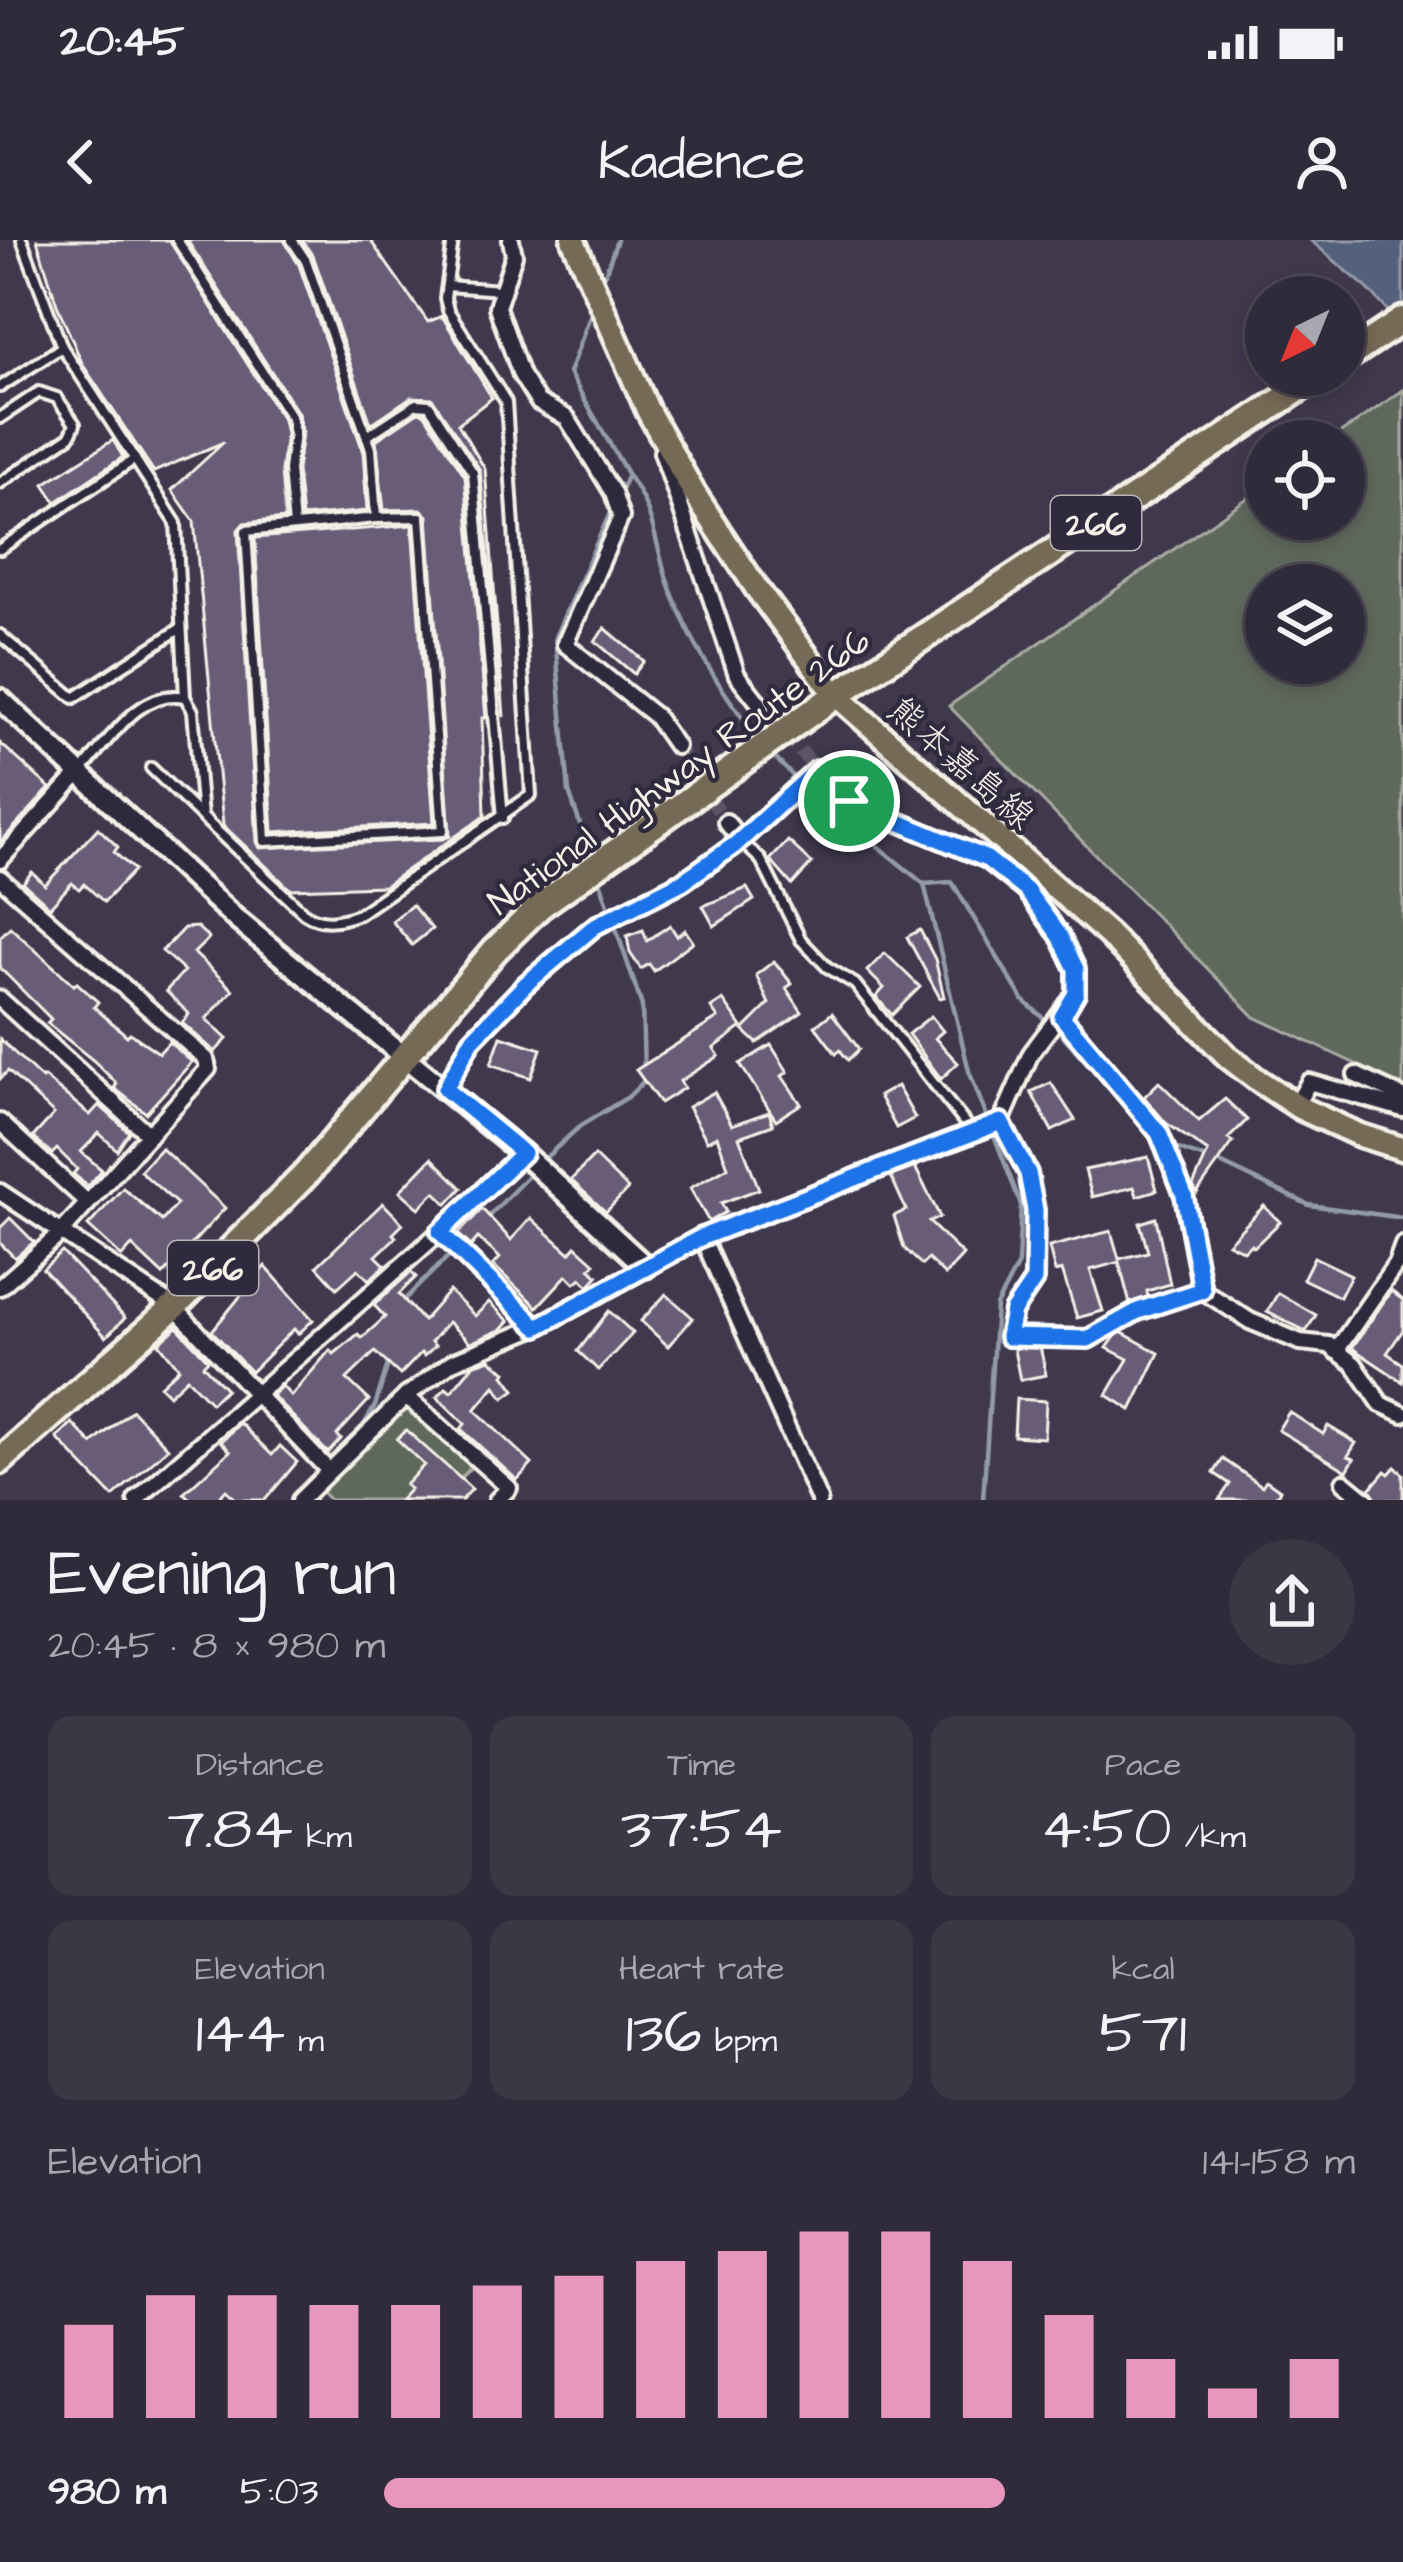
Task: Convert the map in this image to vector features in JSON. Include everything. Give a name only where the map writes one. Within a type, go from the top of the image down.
[{"type":"highway","points":[[1365,345],[1403,320]]},
{"type":"highway","name":"National Highway Route 266","points":[[0,1462],[174,1307],[306,1174],[495,950],[540,906],[836,695],[1288,396]]},
{"type":"main road","name":"熊本嘉島線","points":[[573,240],[648,411],[694,493],[757,589],[836,695],[1108,934],[1228,1057],[1296,1105],[1403,1149]]},
{"type":"street","points":[[511,240],[514,254],[497,307],[521,375],[538,402],[568,418],[613,493],[621,517],[565,644],[655,716],[676,746]]},
{"type":"street","points":[[648,411],[737,675],[758,703]]},
{"type":"street","points":[[0,699],[236,919],[523,1153],[646,1267]]},
{"type":"street","points":[[0,860],[81,770]]},
{"type":"street","points":[[300,1500],[406,1396],[452,1362],[537,1327],[702,1237],[1001,1122],[1031,1053],[1076,993],[1076,969],[1060,936],[1026,890],[987,859],[849,801],[817,770],[738,843],[682,882],[595,926],[526,984],[472,1040],[445,1089]]},
{"type":"street","points":[[726,822],[738,843]]},
{"type":"street","points":[[0,878],[206,1059],[208,1069],[59,1235],[0,1287]]},
{"type":"street","points":[[0,999],[149,1135]]},
{"type":"street","points":[[1062,1017],[1159,1133],[1184,1195],[1202,1290],[1250,1321],[1300,1342],[1328,1345],[1354,1364],[1381,1404],[1403,1414]]},
{"type":"street","points":[[1356,1075],[1403,1096]]},
{"type":"street","points":[[1296,1105],[1309,1082],[1334,1093],[1403,1109]]},
{"type":"street","points":[[0,1122],[88,1203]]},
{"type":"street","points":[[136,1500],[523,1153]]},
{"type":"street","points":[[0,1192],[174,1307],[328,1470]]},
{"type":"street","points":[[440,1232],[537,1327]]},
{"type":"street","points":[[702,1237],[820,1500]]},
{"type":"street","points":[[1336,1351],[1396,1264],[1403,1245]]},
{"type":"street","points":[[406,1396],[509,1488],[497,1500]]},
{"type":"street","points":[[1344,1482],[1366,1500]]},
{"type":"lane","points":[[22,240],[62,346],[176,524],[185,697],[193,711],[202,817]]},
{"type":"lane","points":[[177,240],[291,417],[294,526]]},
{"type":"lane","points":[[292,240],[306,261],[367,436],[376,518]]},
{"type":"lane","points":[[151,768],[304,913],[314,920],[338,922],[359,914],[531,795],[506,402],[448,310],[453,240]]},
{"type":"lane","points":[[447,286],[501,290]]},
{"type":"lane","points":[[0,387],[62,346]]},
{"type":"lane","points":[[0,418],[39,392],[57,398],[75,424],[70,436],[0,484]]},
{"type":"lane","points":[[367,436],[416,404],[429,405],[473,473],[502,818]]},
{"type":"lane","points":[[0,549],[135,459]]},
{"type":"lane","points":[[420,517],[443,831],[265,841],[246,531],[376,518],[420,517]]},
{"type":"lane","points":[[0,634],[74,698],[182,627]]},
{"type":"lane","points":[[81,770],[146,702],[171,694],[185,697]]},
{"type":"lane","points":[[738,843],[761,860],[801,940],[827,967],[856,984],[972,1132]]},
{"type":"lane","points":[[1001,1122],[1028,1173],[1035,1210],[1034,1280],[1013,1311],[1008,1337],[1088,1339],[1138,1311],[1202,1290]]},
{"type":"green space","points":[[1403,390],[1403,1086],[1255,1017],[949,706],[1245,500],[1245,540],[1365,540],[1365,420],[1359,420]]},
{"type":"green space","points":[[409,1398],[474,1464],[440,1500],[330,1500],[317,1487]]},
{"type":"water","points":[[1310,240],[1403,240],[1403,327],[1365,286],[1365,276],[1353,276]]},
{"type":"building","points":[[37,240],[169,240],[283,420],[285,519],[244,523],[238,530],[260,848],[450,836],[428,516],[421,509],[384,510],[376,440],[418,412],[424,413],[465,476],[486,718],[482,718],[485,816],[384,886],[290,889],[223,825],[194,521],[172,490],[224,442],[154,472],[83,365],[57,305]]},
{"type":"building","points":[[187,240],[284,240],[299,265],[363,451],[367,511],[302,517],[298,413]]},
{"type":"building","points":[[302,240],[370,240],[428,322],[442,316],[492,398],[458,424],[485,469],[504,717],[480,470],[432,398],[411,397],[371,424],[314,258]]},
{"type":"building","points":[[113,440],[123,457],[56,502],[44,484]]},
{"type":"building","points":[[412,525],[434,823],[273,832],[255,538]]},
{"type":"building","points":[[605,628],[644,661],[634,674],[595,641]]},
{"type":"building","points":[[0,743],[50,788],[0,843]]},
{"type":"building","points":[[98,828],[134,870],[104,902],[84,884],[79,889],[72,883],[50,907],[23,883],[32,872],[45,885]]},
{"type":"building","points":[[788,841],[812,863],[792,885],[770,860]]},
{"type":"building","points":[[747,888],[754,900],[714,926],[703,906]]},
{"type":"building","points":[[412,905],[432,929],[412,945],[392,921]]},
{"type":"building","points":[[670,925],[677,936],[685,930],[693,942],[654,971],[649,964],[641,969],[630,953],[627,936],[643,930],[647,941]]},
{"type":"building","points":[[10,927],[98,1002],[94,1007],[127,1036],[130,1033],[159,1053],[169,1042],[192,1062],[146,1113],[47,1023],[51,1019],[0,968],[0,937]]},
{"type":"building","points":[[197,927],[209,938],[194,953],[233,990],[206,1019],[227,1039],[215,1052],[182,1023],[189,1014],[166,991],[184,971],[162,951],[184,928]]},
{"type":"building","points":[[920,930],[935,959],[944,997],[940,998],[907,937]]},
{"type":"building","points":[[885,953],[920,987],[892,1015],[876,997],[884,988],[867,971]]},
{"type":"building","points":[[774,961],[792,984],[786,988],[802,1012],[757,1043],[743,1030],[769,1004],[756,975]]},
{"type":"building","points":[[723,1000],[742,1027],[714,1048],[719,1056],[680,1081],[684,1088],[660,1103],[636,1070],[718,1018],[711,1008]]},
{"type":"building","points":[[832,1013],[859,1049],[848,1060],[840,1050],[836,1054],[815,1026]]},
{"type":"building","points":[[931,1016],[943,1031],[935,1038],[958,1063],[941,1079],[908,1034]]},
{"type":"building","points":[[501,1036],[541,1049],[531,1078],[491,1064]]},
{"type":"building","points":[[0,1039],[90,1115],[99,1105],[129,1132],[117,1150],[99,1133],[81,1152],[102,1170],[88,1186],[73,1174],[77,1169],[57,1149],[52,1154],[33,1137],[54,1114],[8,1071],[0,1079]]},
{"type":"building","points":[[771,1045],[788,1072],[782,1076],[801,1104],[776,1120],[740,1064]]},
{"type":"building","points":[[1159,1082],[1199,1121],[1225,1099],[1247,1120],[1228,1139],[1233,1142],[1197,1193],[1193,1186],[1208,1152],[1166,1123],[1144,1097]]},
{"type":"building","points":[[1051,1083],[1075,1120],[1052,1131],[1031,1092]]},
{"type":"building","points":[[897,1086],[915,1118],[896,1128],[879,1096]]},
{"type":"building","points":[[714,1092],[732,1125],[769,1112],[773,1125],[739,1137],[759,1189],[721,1203],[726,1212],[709,1222],[690,1188],[728,1167],[717,1136],[707,1141],[688,1107]]},
{"type":"building","points":[[161,1148],[225,1208],[163,1275],[132,1246],[122,1257],[88,1226],[123,1188],[162,1221],[177,1204],[140,1171]]},
{"type":"building","points":[[594,1156],[628,1189],[606,1212],[571,1180]]},
{"type":"building","points":[[1148,1157],[1157,1190],[1137,1196],[1134,1187],[1092,1197],[1085,1170]]},
{"type":"building","points":[[432,1158],[462,1188],[447,1204],[435,1192],[419,1208],[400,1191]]},
{"type":"building","points":[[915,1167],[940,1217],[929,1222],[963,1255],[945,1275],[928,1259],[922,1265],[904,1248],[894,1216],[906,1210],[891,1176]]},
{"type":"building","points":[[383,1203],[403,1224],[376,1256],[385,1265],[369,1280],[358,1269],[337,1288],[317,1266]]},
{"type":"building","points":[[1264,1206],[1280,1222],[1254,1247],[1251,1244],[1244,1251],[1228,1243]]},
{"type":"building","points":[[482,1209],[511,1240],[531,1218],[570,1253],[576,1246],[595,1263],[590,1268],[598,1276],[589,1286],[567,1275],[537,1307],[493,1265],[500,1258],[478,1238],[471,1246],[458,1234]]},
{"type":"building","points":[[10,1218],[34,1242],[15,1258],[0,1243],[0,1228]]},
{"type":"building","points":[[1156,1218],[1170,1284],[1147,1291],[1148,1298],[1130,1304],[1119,1262],[1090,1270],[1103,1311],[1077,1318],[1062,1270],[1055,1272],[1049,1247],[1111,1231],[1119,1259],[1148,1252],[1140,1223]]},
{"type":"building","points":[[62,1252],[125,1318],[106,1337],[43,1269]]},
{"type":"building","points":[[1314,1257],[1351,1275],[1340,1297],[1303,1279]]},
{"type":"building","points":[[265,1266],[313,1320],[298,1334],[294,1329],[251,1372],[212,1331]]},
{"type":"building","points":[[411,1272],[416,1277],[399,1294],[423,1321],[449,1291],[475,1316],[489,1302],[509,1321],[470,1343],[448,1322],[431,1342],[435,1346],[400,1375],[375,1352],[347,1379],[369,1400],[337,1435],[341,1439],[328,1453],[272,1395],[282,1386],[291,1396],[330,1350],[334,1354],[358,1334],[362,1338],[385,1317],[374,1305]]},
{"type":"building","points":[[1391,1291],[1403,1300],[1403,1330],[1387,1353],[1403,1364],[1403,1382],[1352,1348]]},
{"type":"building","points":[[1278,1293],[1316,1315],[1306,1331],[1267,1312]]},
{"type":"building","points":[[666,1294],[693,1318],[668,1346],[641,1321]]},
{"type":"building","points":[[609,1311],[633,1333],[598,1370],[578,1351]]},
{"type":"building","points":[[177,1327],[208,1360],[203,1365],[226,1389],[211,1403],[187,1378],[169,1395],[160,1386],[179,1368],[159,1343]]},
{"type":"building","points":[[1119,1331],[1159,1353],[1131,1410],[1107,1395],[1128,1359],[1107,1348]]},
{"type":"building","points":[[1040,1346],[1046,1375],[1020,1380],[1014,1350]]},
{"type":"building","points":[[490,1359],[506,1372],[515,1390],[504,1398],[495,1386],[475,1410],[532,1464],[517,1480],[461,1429],[465,1424],[437,1397],[446,1388],[451,1392],[473,1365]]},
{"type":"building","points":[[1016,1399],[1046,1401],[1044,1438],[1014,1436]]},
{"type":"building","points":[[132,1410],[168,1448],[113,1497],[57,1438],[72,1423],[92,1444]]},
{"type":"building","points":[[1289,1412],[1323,1434],[1328,1426],[1356,1443],[1348,1456],[1354,1459],[1347,1471],[1278,1430]]},
{"type":"building","points":[[240,1423],[272,1455],[280,1446],[297,1462],[265,1500],[237,1500],[226,1490],[217,1500],[191,1500],[184,1493],[230,1451],[221,1442]]},
{"type":"building","points":[[406,1430],[472,1489],[462,1500],[400,1500],[410,1489],[405,1485],[424,1465],[397,1439]]},
{"type":"building","points":[[1223,1459],[1262,1486],[1266,1480],[1280,1490],[1276,1496],[1282,1500],[1219,1500],[1230,1484],[1214,1473]]},
{"type":"building","points":[[1395,1467],[1403,1474],[1403,1500],[1377,1500],[1370,1489],[1385,1471],[1389,1474]]},
{"type":"waterway","points":[[601,286],[617,240]]},
{"type":"waterway","points":[[593,308],[569,373],[628,475],[618,496]]},
{"type":"waterway","points":[[628,475],[650,517],[670,588],[688,629],[721,687],[760,741]]},
{"type":"waterway","points":[[591,856],[569,792],[555,637],[613,506]]},
{"type":"waterway","points":[[771,754],[797,780]]},
{"type":"waterway","points":[[805,787],[924,884],[969,1071],[1021,1205],[1018,1264],[996,1306],[983,1500]]},
{"type":"waterway","points":[[599,878],[642,1006],[644,1070]]},
{"type":"waterway","points":[[924,884],[952,882],[1023,1000],[1048,1022]]},
{"type":"waterway","points":[[1057,1029],[1156,1141]]},
{"type":"waterway","points":[[541,1162],[580,1126],[628,1097],[644,1081]]},
{"type":"waterway","points":[[1167,1145],[1207,1159]]},
{"type":"waterway","points":[[1218,1162],[1309,1205],[1403,1218]]},
{"type":"waterway","points":[[487,1218],[533,1171]]},
{"type":"waterway","points":[[402,1302],[466,1239]]},
{"type":"waterway","points":[[358,1435],[375,1406],[388,1364]]},
{"type":"tunnel","points":[[759,703],[817,770]]},
{"type":"tunnel","points":[[676,746],[726,822]]},
{"type":"route","points":[[817,770],[849,801],[987,859],[1026,890],[1060,936],[1076,969],[1076,993],[1062,1017],[1159,1133],[1184,1195],[1202,1290],[1138,1311],[1088,1339],[1008,1337],[1013,1311],[1034,1280],[1035,1210],[1028,1173],[1001,1122],[702,1237],[537,1327],[440,1232],[523,1153],[445,1089],[472,1040],[526,984],[595,926],[682,882],[735,845],[817,770]]}]
